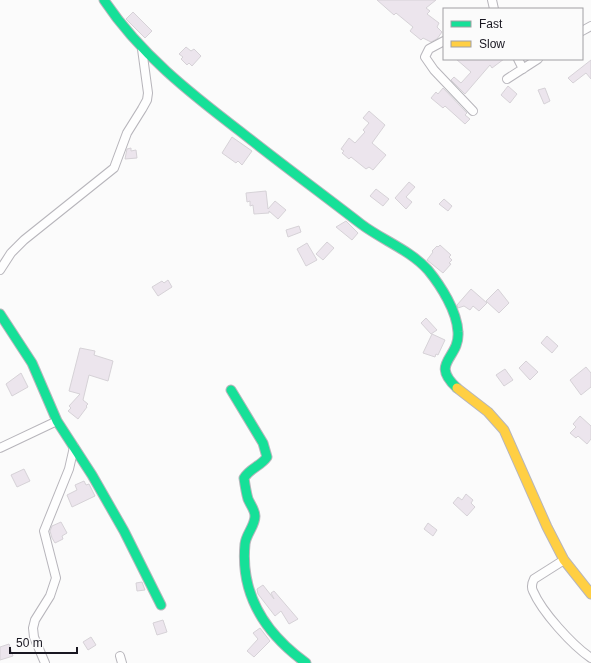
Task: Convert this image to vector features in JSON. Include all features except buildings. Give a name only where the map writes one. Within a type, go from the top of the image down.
[{"type":"street","points":[[104,0],[111,12],[142,49],[188,90],[248,138],[330,198],[360,223],[428,270],[447,302],[457,326],[459,338],[444,367],[446,376],[459,390],[494,417],[504,430],[547,527],[564,560],[591,594]]},
{"type":"street","points":[[443,42],[430,49],[425,57],[434,70],[473,111]]},
{"type":"street","points":[[0,270],[12,253],[24,240],[114,168],[130,125],[147,100],[148,93],[142,49]]},
{"type":"street","points":[[518,60],[523,69]]},
{"type":"street","points":[[507,79],[536,60]]},
{"type":"street","points":[[0,314],[32,363],[57,420],[140,561],[161,605]]},
{"type":"street","points":[[231,390],[263,443],[267,457],[261,464],[250,469],[244,478],[248,496],[255,512],[255,519],[247,534],[245,543],[245,568],[249,594],[254,608],[267,626],[293,654],[306,663]]},
{"type":"street","points":[[0,448],[57,420]]},
{"type":"street","points":[[45,663],[34,637],[33,628],[35,620],[50,596],[56,578],[44,531],[69,469],[74,447]]},
{"type":"street","points":[[564,560],[534,579],[532,583],[532,590],[554,622],[572,642],[591,658]]},
{"type":"traffic: fast","points":[[104,0],[133,38],[184,87],[361,224],[413,257],[428,270],[448,299],[457,324],[457,341],[446,366],[446,372],[449,379],[457,388]]},
{"type":"traffic: fast","points":[[0,314],[32,363],[57,421],[92,475],[124,531],[161,605]]},
{"type":"traffic: fast","points":[[231,390],[263,443],[267,457],[244,478],[248,499],[255,514],[255,520],[245,544],[247,580],[252,597],[268,626],[292,652],[306,663]]},
{"type":"traffic: slow","points":[[457,388],[488,412],[504,430],[547,527],[564,560],[591,594]]}]
